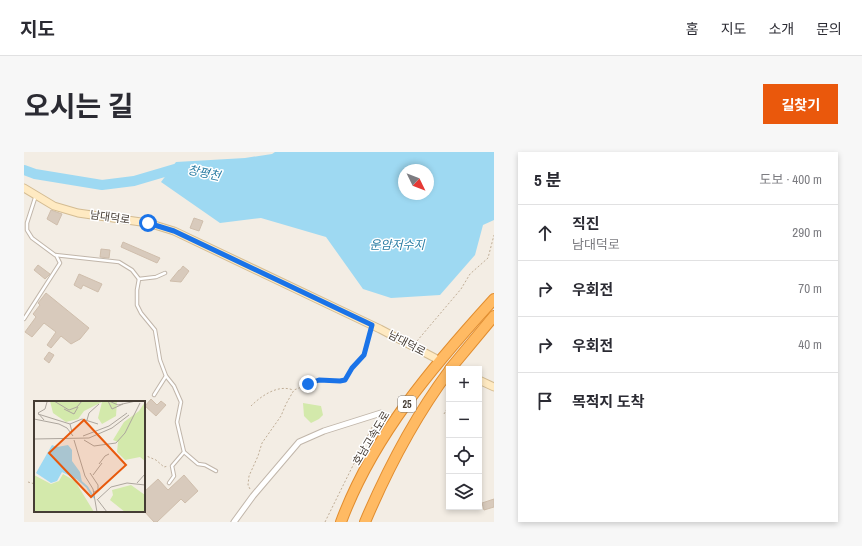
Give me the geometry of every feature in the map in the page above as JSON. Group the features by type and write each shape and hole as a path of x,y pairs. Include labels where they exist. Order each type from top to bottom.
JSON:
{"highway":[{"name":"호남고속도로","path":"341,522 372,456 391,424 419,387 494,299"},
{"name":"25","path":"453,366 494,316"},
{"name":"25","path":"365,522 409,430 422,408 446,375"}],"main road":[{"name":"남대덕로","path":"24,188 54,206 78,213 148,223 174,231 372,325 435,358"},
{"path":"482,381 494,387"}],"street":[{"path":"234,522 253,496 299,442 324,431 381,413"}],"lane":[{"path":"24,319 60,263 55,255 32,238 27,230 26,223 36,195"},
{"path":"55,255 119,262 132,270 140,279"},
{"path":"140,279 156,277 166,273"},
{"path":"140,279 137,290 137,304 141,313 155,330 160,360 166,376 174,386 181,402 177,422 184,452 198,464 205,465 216,471"},
{"path":"154,395 166,376"},
{"path":"169,483 174,476 172,466 184,452"}],"path":[{"path":"412,346 461,289 470,274 488,258 494,235"},
{"path":"253,496 248,485 249,476 262,444 281,416 294,390 319,380 345,380 352,368 364,355 372,325"},
{"path":"251,406 260,397 266,394 280,389 288,388 294,390"},
{"path":"444,414 446,410"},
{"path":"325,522 374,423 368,418"},
{"path":"145,455 156,460 164,467 172,466"},
{"path":"28,482 34,484"}],"green space":[{"path":"303,403 321,406 323,415 311,423 304,416"}],"water":[{"name":"운암저수지","path":"275,152 494,152 494,220 483,225 475,255 440,295 391,298 363,289 326,237 261,218 220,223 161,182 176,162 245,158 272,154"}],"building":[{"path":"51,210 62,214 57,225 47,219"},
{"path":"194,218 203,221 199,231 190,228"},
{"path":"123,242 160,258 157,263 121,247"},
{"path":"101,249 110,250 109,258 100,257"},
{"path":"38,265 50,274 45,279 34,270"},
{"path":"183,266 189,271 181,282 170,281 179,270"},
{"path":"79,274 102,284 98,292 83,285 81,289 74,285"},
{"path":"46,293 89,328 80,339 71,344 61,336 51,348 47,345 56,332 44,323 32,337 25,332 36,317 33,314 40,305 38,303"},
{"path":"49,352 54,355 49,363 44,359"},
{"path":"151,399 157,405 161,401 166,405 156,416 145,406"},
{"path":"184,475 198,491 185,503 181,499 157,522 154,522 145,512 145,491 158,479 168,490"},
{"path":"494,499 494,507 484,510 482,503"}],"waterway":[{"name":"창평천","path":"24,170 35,174 102,185 134,181 178,168 182,169"}],"route":[{"path":"148,223 174,231 372,325 368,335 364,355 352,368 345,380 319,380 308,384"}]}
